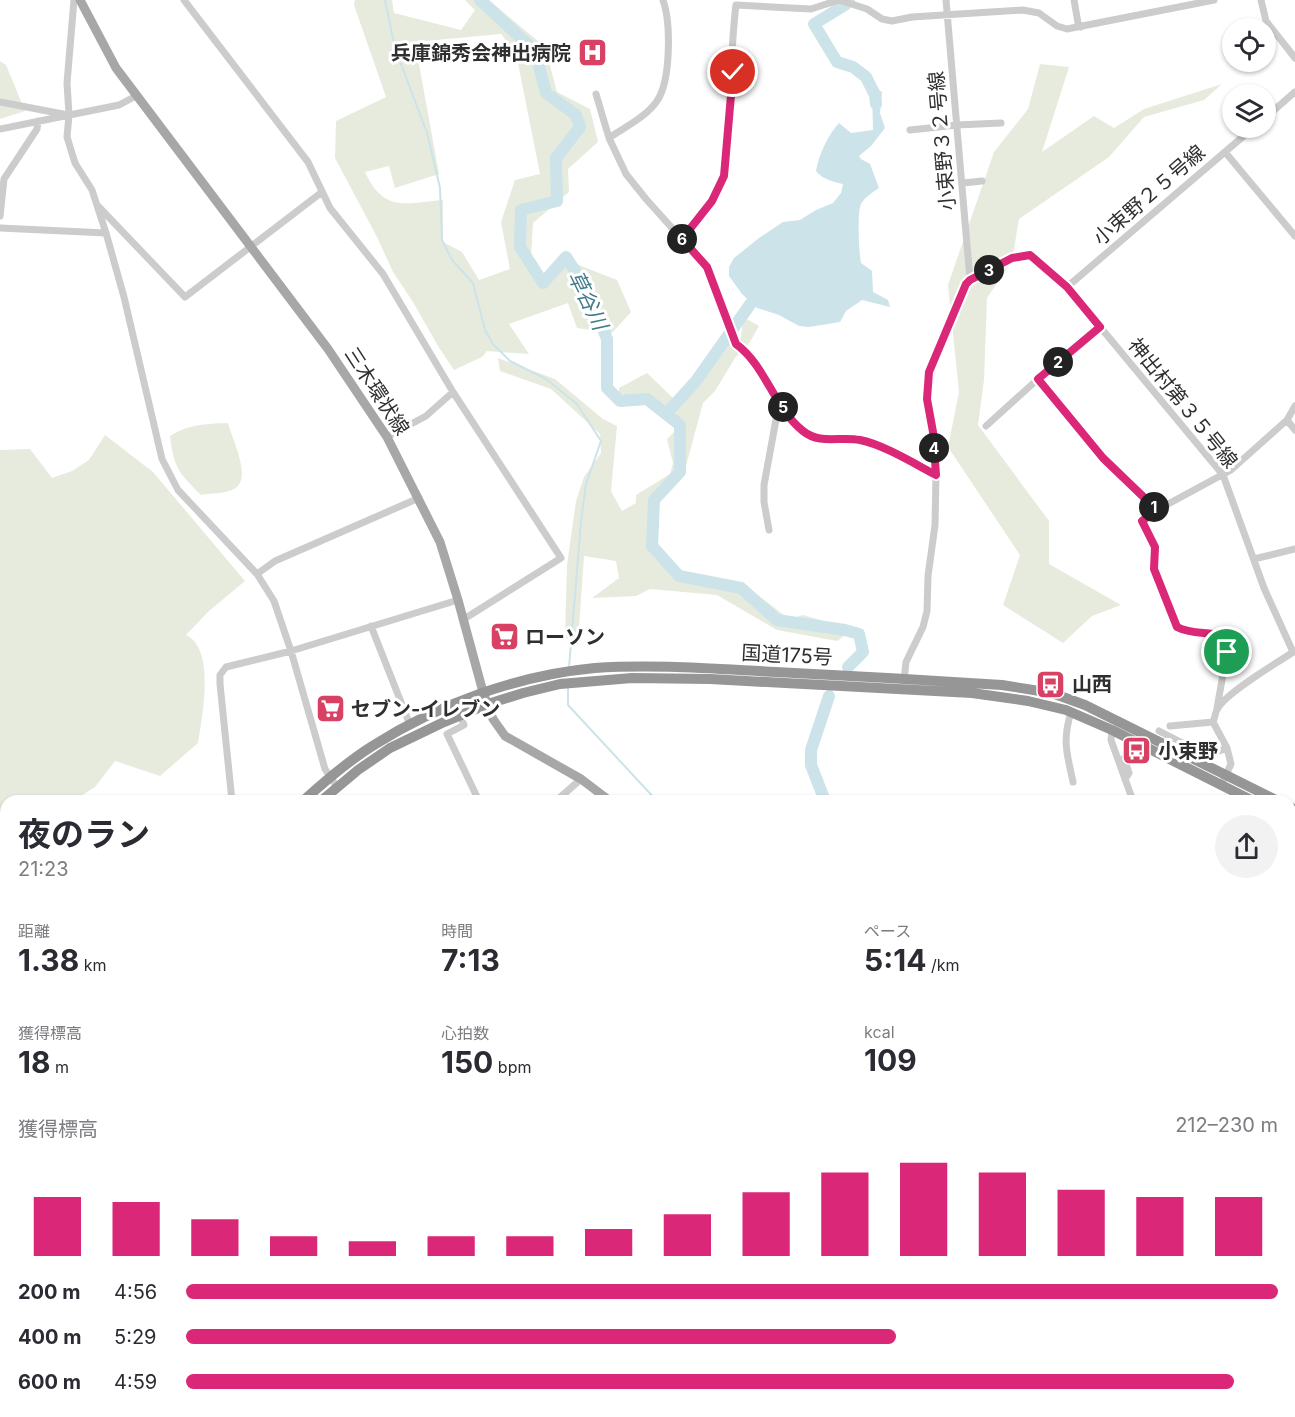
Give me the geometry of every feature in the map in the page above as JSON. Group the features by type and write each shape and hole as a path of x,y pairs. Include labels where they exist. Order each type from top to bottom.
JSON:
{"highway":[{"name":"国道175号","path":"310,795 374,745 410,725 483,692 557,674 595,669 683,668 904,684 1028,701 1071,712 1113,730 1241,795"},
{"name":"国道175号","path":"328,795 390,748 488,704 560,684 632,678 1002,685 1052,693 1071,699 1267,795"}],"main road":[{"name":"三木環状線","path":"80,0 112,60 136,96 328,349 387,437 440,542 464,619 483,692 493,719 505,736 581,779 602,795"}],"street":[{"path":"74,0 67,83 69,115 67,137 75,163 92,190 106,233 124,297 156,438 169,476 178,490 257,574 274,601 325,769 337,787"},
{"path":"184,0 308,162 330,208 383,274 453,392 561,558 464,619"},
{"path":"609,138 643,115 658,100 662,90 666,78 668,45 663,0"},
{"path":"682,239 712,201 724,176 731,110 733,72 731,47 736,5 811,9 839,0 867,9 882,19 892,21 912,17 1023,10 1040,13 1057,27 1067,29 1214,0"},
{"name":"小束野３２号線","path":"946,0 970,280"},
{"path":"1074,0 1081,27"},
{"path":"1261,0 1266,21 1295,58"},
{"path":"1276,108 1295,92"},
{"path":"596,94 609,138 626,174 707,267 736,344 746,351 802,430 816,439 861,440 876,445 936,475"},
{"path":"0,129 119,105 136,96"},
{"path":"0,102 69,115"},
{"path":"0,216 4,179 37,129 38,121"},
{"path":"910,130 1001,123"},
{"name":"小束野２５号線","path":"1067,287 1241,138"},
{"path":"1225,152 1295,236"},
{"path":"963,183 982,181"},
{"path":"98,206 185,297 322,192"},
{"path":"0,228 106,233"},
{"name":"神出村第３５号線","path":"970,280 1012,258 1030,255 1067,287 1223,475 1264,588 1294,652"},
{"path":"904,684 906,662 923,627 927,611 928,576 935,515 936,475 933,432 927,399 929,372 966,284 970,280"},
{"path":"986,426 1100,327"},
{"path":"1038,379 1103,458 1157,510"},
{"path":"387,437 426,416 453,392"},
{"path":"769,530 764,502 764,485 777,414 783,406"},
{"path":"1221,785 1231,764 1227,748 1213,722 1227,652 1225,643 1219,635 1203,631 1187,632 1177,627 1154,569 1155,547 1142,521 1157,510 1223,475 1287,420 1295,406"},
{"path":"1287,420 1295,430"},
{"path":"257,574 275,561 419,498"},
{"path":"1254,560 1295,549"},
{"path":"231,795 220,675 226,667 291,651 458,600"},
{"path":"371,626 410,725"},
{"path":"1217,708 1247,682 1294,652"},
{"path":"1071,712 1065,730 1065,742 1074,782"},
{"path":"460,715 464,725 447,734 476,795"},
{"path":"1170,726 1213,722"},
{"path":"1113,730 1112,740 1131,795"},
{"path":"1159,731 1204,754 1209,755 1227,748"},
{"path":"1125,779 1129,773 1124,758 1130,753 1144,759"},
{"path":"563,795 581,779"}],"shaded area":[{"path":"355,0 392,0 394,13 461,30 475,10 465,0 489,0 545,47 557,92 590,109 598,142 568,169 569,192 533,223 531,258 547,285 566,260 617,280 631,312 612,333 577,328 568,303 509,324 529,354 487,351 482,357 454,370 393,272 335,158 336,121 386,97 354,5","holes":["501,34 516,53 540,174 515,180 501,222 510,269 479,280 462,252 443,242 443,200 407,203 388,200 372,185 365,172 389,166 395,188 439,174 415,42"]},
{"path":"0,61 6,65 25,111 0,119"},
{"path":"1040,64 1069,67 1042,152 1094,116 1114,128 1144,109 1222,84 1204,100 1144,117 1109,157 1019,219 1012,261 987,298 984,380 978,425 1049,521 1049,564 1121,605 1092,616 1063,643 1003,605 1020,555 948,447 959,392 948,285 994,152 1028,109"},
{"path":"743,317 759,326 750,342 735,358 715,391 703,403 683,477 656,493 650,512 648,539 683,580 701,586 725,579 746,586 789,619 803,615 845,627 847,634 837,641 777,630 717,595 650,589 636,596 592,598 619,578 616,561 584,556 578,642 565,638 567,565 576,501 584,477 601,453 600,434 551,389 500,371 498,358 555,379 603,419 617,426 611,491 622,511 636,503 636,495 670,474 673,463 667,439 680,426 657,407 653,398 624,395 619,393 619,388 647,373 673,398 725,343 741,338"},
{"path":"228,423 240,458 242,477 234,489 201,495 178,469 170,436 191,427"},
{"path":"105,435 153,472 245,581 209,611 186,635 195,643 201,654 204,668 204,701 198,743 160,776 115,761 95,787 82,795 0,795 0,450 30,449 52,478 72,471 89,460"}],"water":[{"path":"874,87 882,92 880,113 885,128 871,146 859,156 870,164 879,188 861,204 860,251 861,263 872,271 873,292 888,300 890,307 862,300 846,311 840,322 809,327 799,326 779,315 757,308 742,294 729,276 729,267 734,258 783,222 800,220 833,203 841,193 843,184 828,180 818,174 816,171 819,158 839,123 851,133 873,130 872,91"}],"waterway":[{"path":"385,0 395,48 427,133 440,188 442,240 452,260 473,283 485,330 493,344 510,361 546,379 577,404 601,441 586,484 569,667"},
{"name":"草谷川","path":"480,0 535,51 546,93 576,115 580,127 556,158 557,201 521,210 520,247 543,283 566,257 587,289 607,339 607,388 620,401 647,399 680,425 680,472 654,500 652,546 679,576 741,588 777,620 859,634 863,652 848,667"},
{"name":"草谷川","path":"849,0 845,5 814,24 837,62 853,67 866,77 875,95 876,104"},
{"name":"草谷川","path":"666,414 696,381 756,296 761,294"},
{"path":"568,688 568,705 651,795"},
{"name":"草谷川","path":"823,795 811,765 811,750 829,696"}],"place":[{"name":"兵庫錦秀会神出病院","path":"592,53"},
{"name":"ローソン","path":"504,637"},
{"name":"山西","path":"1051,684"},
{"name":"セブン-イレブン","path":"330,709"},
{"name":"小束野","path":"1137,751"}],"route":[{"path":"733,72 724,176 712,201 682,239 707,267 731,336 736,344 746,351 802,430 816,439 861,440 876,445 936,475 933,432 927,399 929,372 940,344 966,284 970,280 1012,258 1030,255 1067,287 1100,327 1038,379 1103,458 1157,510 1142,521 1155,547 1154,569 1177,627 1187,632 1203,631 1219,635 1225,643 1227,652"}]}
